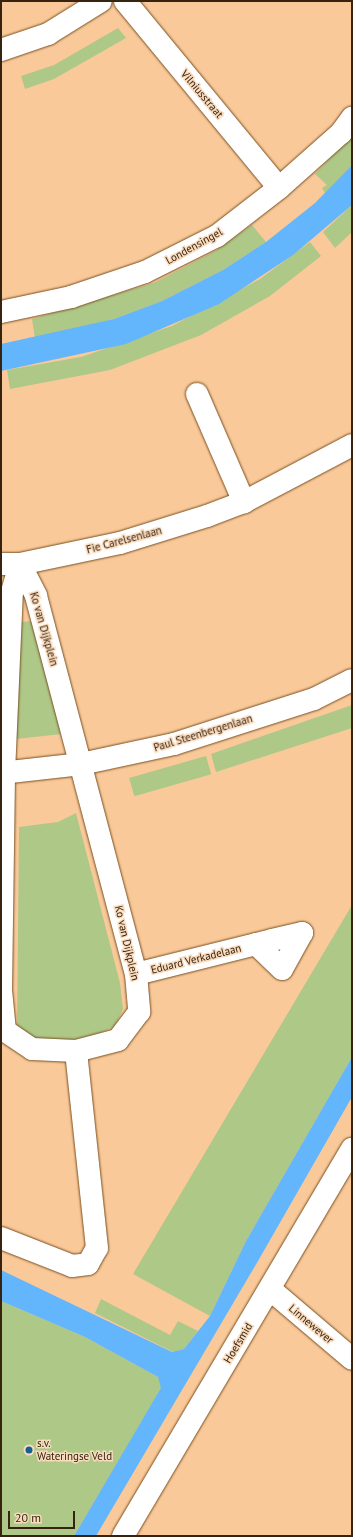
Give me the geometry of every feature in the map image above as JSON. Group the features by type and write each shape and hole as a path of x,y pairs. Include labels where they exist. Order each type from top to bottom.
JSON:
{"street":[{"path":"1,50 48,34 101,1"},
{"name":"Vilniusstraat","path":"125,1 279,188"},
{"name":"Londensingel","path":"1,312 71,297 145,272 217,236 279,188 341,132 352,118"},
{"path":"197,394 244,502"},
{"name":"Fie Carelsenlaan","path":"10,564 132,540 244,502 352,445"},
{"name":"Ko van Dijkplein","path":"10,564 36,596 136,974 139,1012 118,1040 76,1051 32,1049 5,1031 1,990 3,773 12,592 10,564"},
{"name":"Paul Steenbergenlaan","path":"3,773 81,764 174,744 314,699 352,680"},
{"name":"Eduard Verkadelaan","path":"136,974 256,944"},
{"path":"1,1238 72,1266 88,1264 97,1248 76,1051"},
{"name":"Hoefsmid","path":"123,1536 270,1290 352,1149"},
{"name":"Linnewever","path":"270,1290 352,1359"}],"green space":[{"path":"118,28 126,38 54,79 25,89 21,76 54,65"},
{"path":"352,136 352,165 325,193 322,188 327,185 315,174"},
{"path":"352,205 352,232 335,248 323,232"},
{"path":"252,225 266,242 223,270 162,301 114,319 35,339 32,319 154,283 217,250"},
{"path":"310,242 321,256 270,296 201,335 110,370 10,389 7,370 81,357 172,326 260,279"},
{"path":"34,621 62,734 16,739 19,622"},
{"path":"352,705 352,728 216,772 211,754"},
{"path":"206,756 211,774 134,796 129,778"},
{"path":"76,813 120,983 123,1009 115,1026 92,1037 52,1042 36,1040 17,1032 19,827 58,822"},
{"path":"352,905 352,1057 246,1241 210,1316 133,1274"},
{"path":"101,1299 170,1335 178,1321 198,1331 184,1349 173,1352 95,1313"},
{"path":"1,1301 85,1337 158,1377 162,1388 74,1536 1,1536"}],"water":[{"path":"352,165 352,205 293,255 219,304 126,344 1,371 1,344 114,319 162,301 223,270 266,242 315,203"},
{"path":"352,1057 352,1097 258,1261 96,1536 74,1536 161,1388 158,1377 85,1337 1,1301 1,1270 172,1352 184,1349 210,1316 246,1241"}],"place":[{"name":"s.v. Wateringse Veld","path":"29,1450"}]}
